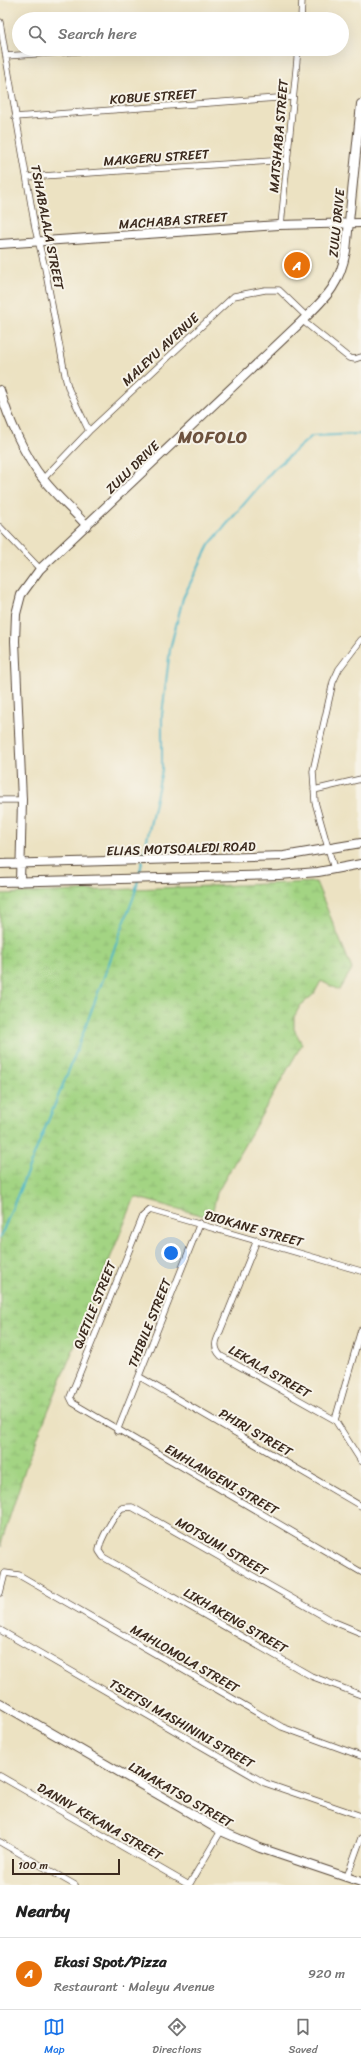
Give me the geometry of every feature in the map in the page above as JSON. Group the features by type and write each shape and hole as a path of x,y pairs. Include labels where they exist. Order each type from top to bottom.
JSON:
{"main road":[{"name":"ZULU DRIVE","path":"20,882 22,800 15,641 16,614 21,595 40,569 87,526 332,290 341,274 346,251 361,104"},
{"name":"MACHABA STREET","path":"0,244 281,225 348,222 361,223"},
{"path":"0,390 14,427 43,479 87,526"},
{"name":"ELIAS MOTSOALEDI ROAD","path":"0,864 129,862 284,856 328,850 361,843"},
{"path":"0,882 279,875 334,869 361,864"},
{"name":"LIMAKATSO STREET","path":"0,1703 221,1831 260,1848 361,1882"}],"street":[{"path":"301,12 302,0"},
{"name":"TSHABALALA STREET","path":"0,22 15,117 66,380 69,390 89,431"},
{"path":"6,56 12,56"},
{"name":"MATSHABA STREET","path":"281,225 292,97 297,56"},
{"name":"KOBUE STREET","path":"15,117 292,97"},
{"name":"MAKGERU STREET","path":"27,177 286,160"},
{"name":"MALEYU AVENUE","path":"43,479 89,431 234,296 265,290 279,290 304,318"},
{"path":"304,318 349,358 356,359 361,357"},
{"path":"0,527 40,569"},
{"path":"334,869 315,802 313,771 332,682 339,669 361,640"},
{"path":"314,790 361,779"},
{"path":"0,800 22,800"},
{"name":"DIOKANE STREET","path":"143,1216 148,1211 153,1210 361,1271"},
{"name":"QJETILE STREET","path":"73,1403 70,1394 143,1216"},
{"name":"THIBILE STREET","path":"117,1431 140,1377 200,1223"},
{"name":"LEKALA STREET","path":"257,1240 217,1339 215,1347 217,1352 221,1356 335,1420"},
{"path":"361,1330 335,1420 361,1461"},
{"name":"PHIRI STREET","path":"140,1377 361,1506"},
{"name":"EMHLANGENI STREET","path":"73,1403 117,1431 361,1572"},
{"name":"MOTSUMI STREET","path":"103,1557 98,1548 101,1540 120,1511 126,1507 132,1507 332,1622 361,1632"},
{"name":"LIKHAKENG STREET","path":"103,1557 311,1676 361,1695"},
{"name":"MAHLOMOLA STREET","path":"0,1593 4,1576 8,1573 19,1575 282,1727 361,1756"},
{"name":"TSIETSI MASHININI STREET","path":"0,1630 260,1780 284,1791 361,1816"},
{"name":"DANNY KEKANA STREET","path":"0,1776 189,1885"},
{"path":"189,1885 221,1831"},
{"path":"347,1877 361,1838"},
{"path":"0,1842 75,1885"}],"green space":[{"path":"316,882 352,969 339,990 321,981 314,994 300,1006 294,1017 294,1029 302,1044 217,1193 211,1218 135,1197 27,1463 0,1547 0,894"}],"waterway":[{"path":"143,858 162,770 162,715 170,649 183,598 209,545 273,470 312,436 361,434"},
{"path":"139,876 142,862"},
{"path":"0,1238 73,1060 134,896 138,880"}],"place":[{"name":"Ekasi Spot/Pizza","path":"297,265"}],"district":[{"name":"MOFOLO","path":"213,437"}]}
